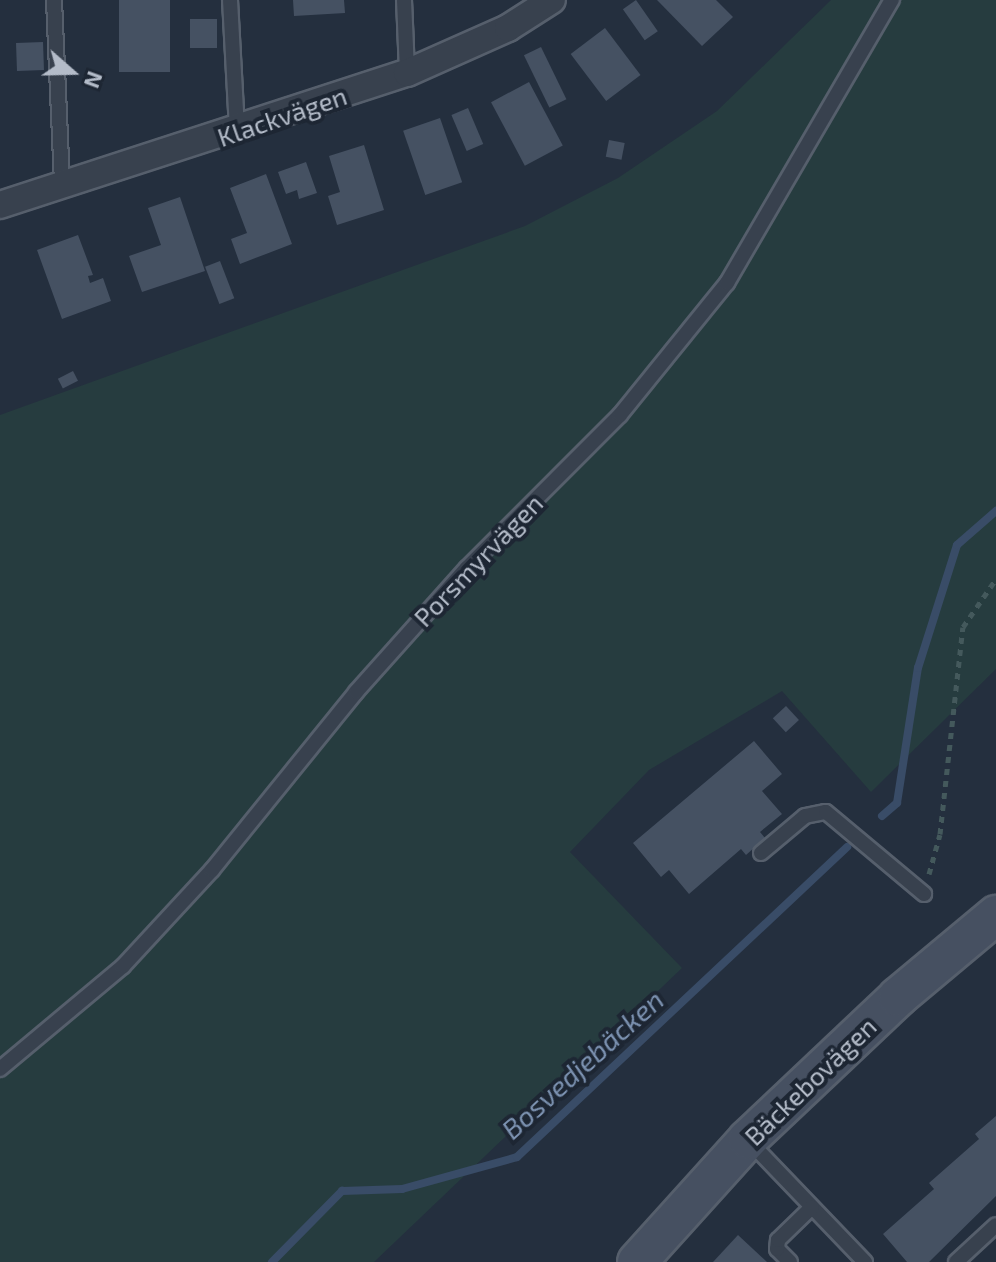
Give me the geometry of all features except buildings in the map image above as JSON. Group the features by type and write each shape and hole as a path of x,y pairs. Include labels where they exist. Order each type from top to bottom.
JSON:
{"street":[{"name":"Klackvägen","path":"0,205 237,132 407,73 508,28 552,0"},
{"name":"Bäckebovägen","path":"637,1262 748,1139 898,997 996,915"}],"lane":[{"path":"54,0 62,186"},
{"path":"230,0 237,132"},
{"path":"404,0 407,73"},
{"name":"Porsmyrvägen","path":"0,1069 123,966 212,870 356,692 467,568 620,415 727,283 892,0"},
{"path":"761,853 805,816 826,812 924,894"},
{"path":"748,1139 865,1262"},
{"path":"790,1262 777,1249 778,1240 812,1207"},
{"path":"956,1262 996,1225"}],"path":[{"path":"924,894 940,834 963,627 996,579"}],"green space":[{"path":"831,0 996,0 996,669 871,792 782,691 649,770 570,852 682,968 374,1262 0,1262 0,415 525,226 618,178 717,111"}],"waterway":[{"name":"Bosvedjebäcken","path":"882,816 897,803 918,668 957,545 996,511"},
{"name":"Bosvedjebäcken","path":"272,1262 342,1191 402,1189 517,1157 847,847"}]}
